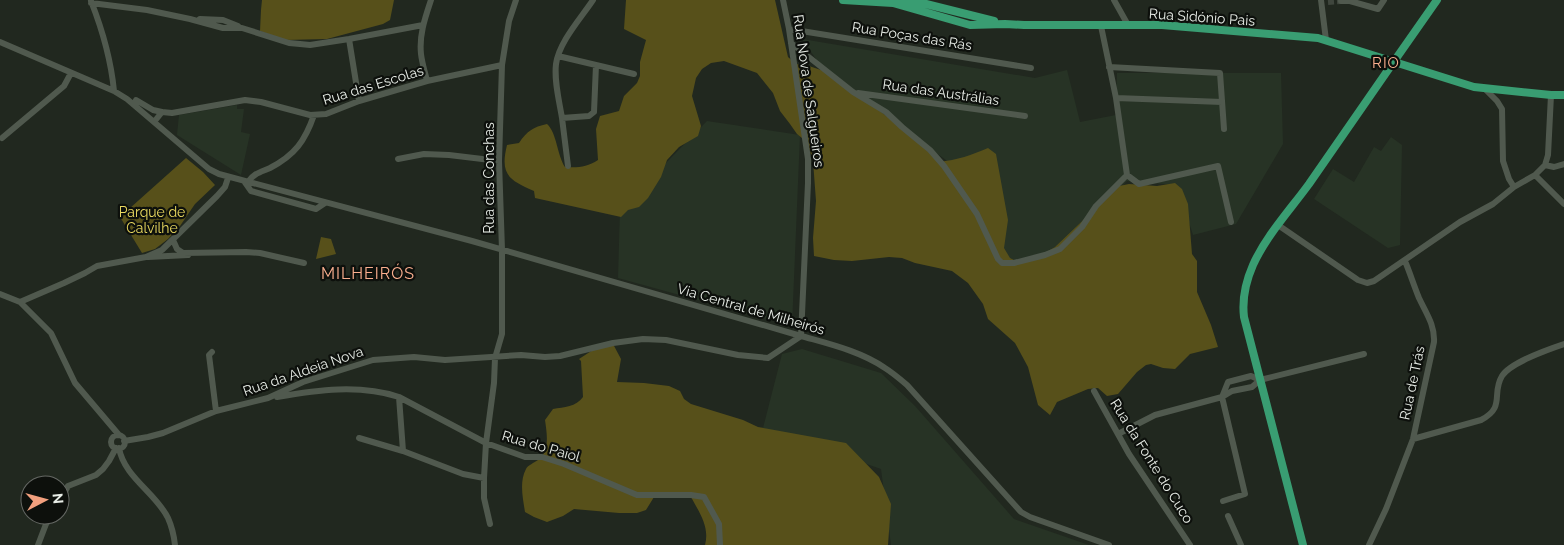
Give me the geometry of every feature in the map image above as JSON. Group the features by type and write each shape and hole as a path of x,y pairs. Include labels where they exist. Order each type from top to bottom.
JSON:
{"main road":[{"name":"Rua Sidónio Pais","path":"844,0 906,0 1006,24 1162,25 1326,40 1464,84 1484,88 1564,95"},
{"path":"1303,545 1244,317 1248,276 1252,266 1278,225 1437,0"}],"street":[{"path":"427,81 421,53 423,25 430,0"},
{"name":"Rua das Conchas","path":"490,524 484,498 484,478 496,358 502,334 499,161 502,65 509,21 516,0"},
{"path":"568,166 556,62 561,46 593,0"},
{"name":"Rua Nova de Salgueiros","path":"783,0 808,159 801,336"},
{"path":"1114,0 1128,25"},
{"path":"1341,1 1367,3 1378,9 1384,0"},
{"path":"114,91 100,24 91,1 123,3 190,18 223,28 242,28 289,43 310,45 349,40 423,25"},
{"path":"1323,1 1326,40"},
{"path":"1102,26 1116,98 1127,175 1139,184 1218,166 1231,222"},
{"name":"Rua Poças das Rás","path":"789,29 1032,68"},
{"path":"349,40 359,101"},
{"name":"Rua das Escolas","path":"0,42 114,91 154,122"},
{"path":"791,43 853,92 886,112 930,150 944,166 977,214 998,260 1002,263 1014,263 1060,249 1082,227 1096,206 1127,175"},
{"path":"558,56 634,74"},
{"name":"Rua das Escolas","path":"134,105 136,100 153,110 172,113 245,100 314,115 326,114 359,101 427,81 502,65"},
{"path":"562,118 589,116 594,112 596,65"},
{"path":"1110,67 1220,73 1224,129"},
{"path":"2,138 64,86 71,73"},
{"path":"1484,88 1497,101 1502,110 1503,162 1514,187"},
{"name":"Rua das Austrálias","path":"853,92 1025,116"},
{"path":"1278,225 1358,280 1367,283 1374,281 1460,222 1493,204 1514,187 1535,175 1545,165 1548,155 1551,95"},
{"path":"1116,98 1222,102"},
{"path":"154,122 162,112"},
{"path":"246,182 252,176 282,161 294,152 308,133 314,115"},
{"name":"Via Central de Milheirós","path":"154,122 209,169 228,178 246,182 250,191 316,209 325,203 502,250 850,350 885,367 907,385 1021,512 1108,545"},
{"path":"398,159 424,154 499,161"},
{"path":"1545,165 1554,167 1564,164"},
{"path":"1535,175 1564,204"},
{"path":"146,257 166,247 174,240 217,196 225,186 228,178"},
{"path":"174,240 177,248 183,253 191,254"},
{"path":"166,247 172,257"},
{"path":"20,302 97,266 146,257 172,257 235,251 260,253 304,264"},
{"name":"Rua de Trás","path":"1369,545 1386,509 1414,439 1434,342 1435,332 1430,318 1405,261"},
{"path":"0,294 20,302 52,332 75,382 108,423 112,444 118,448 122,461 168,518 174,535 175,545"},
{"name":"Rua da Aldeia Nova","path":"124,441 163,433 216,411 268,398 303,382 373,360 414,357 445,360 521,355 560,356 614,343 643,339 666,340 738,356 768,358 801,336"},
{"path":"1414,439 1481,420 1490,415 1494,410 1499,383 1508,370 1542,352 1564,344"},
{"path":"212,352 209,355 216,411"},
{"path":"1118,434 1155,414 1222,397 1232,391 1252,387 1260,380 1364,354"},
{"path":"1223,501 1245,494 1222,397 1228,382 1251,376 1260,380"},
{"name":"Rua do Paiol","path":"268,398 315,390 354,389 387,393 399,397 486,443 525,457 542,457 564,464 636,494 690,495 704,498 719,524 720,545"},
{"name":"Rua da Fonte do Cuco","path":"1094,390 1129,454 1190,545"},
{"path":"399,397 403,452"},
{"path":"70,485 96,475 103,469 118,448 123,446 123,437 108,423"},
{"path":"112,440 119,435"},
{"path":"359,438 464,474 484,478"},
{"path":"1228,516 1241,545"},
{"path":"38,545 46,525"}],"shaded area":[{"path":"802,39 1035,78 1067,70 1080,122 1116,115 1117,73 1281,73 1283,144 1236,224 1193,235 1177,185 1127,181 1056,254 1006,267 946,160 828,76"},
{"path":"237,105 237,109 244,109 241,132 250,134 241,175 177,135 179,115"},
{"path":"707,121 800,135 792,326 618,278 620,210"},
{"path":"1391,137 1402,145 1400,245 1388,248 1314,199 1333,169 1354,182 1374,147 1381,151"},
{"path":"802,349 881,373 915,406 1014,519 1089,545 891,545 881,469 763,428 782,354"}],"green space":[{"path":"262,0 394,0 390,20 383,24 327,39 285,40 260,31"},
{"path":"626,0 775,0 788,57 796,64 824,71 906,130 939,162 964,157 988,148 996,154 1008,220 1004,248 1010,258 1016,261 1043,254 1055,247 1119,186 1129,184 1157,186 1175,183 1182,189 1188,204 1192,254 1197,261 1197,292 1218,347 1190,354 1175,369 1151,364 1146,365 1137,372 1118,394 1107,396 1098,388 1088,389 1057,402 1050,415 1038,405 1028,367 1015,343 988,319 983,304 968,283 952,271 915,263 902,258 889,257 852,261 814,256 813,238 816,201 813,161 807,142 797,134 780,111 773,93 757,73 724,61 711,63 702,69 696,78 692,96 701,126 698,136 679,147 667,160 661,177 648,198 639,207 628,210 621,217 535,198 534,191 518,183 508,175 505,163 507,145 519,143 531,130 547,124 553,133 565,167 582,166 598,160 596,129 600,116 619,111 624,96 637,83 640,76 640,62 646,40 624,29"},
{"name":"Parque de Calvilhe","path":"186,158 215,185 195,204 180,226 168,239 155,249 142,253 120,217"},
{"path":"321,237 331,239 336,254 316,259"},
{"path":"605,342 613,344 621,359 617,382 669,386 680,391 684,399 691,404 743,420 758,427 846,443 879,477 891,504 888,545 705,545 705,526 691,497 654,497 646,510 637,513 574,509 563,516 547,522 525,512 522,490 524,474 530,465 542,456 546,447 545,420 553,409 573,405 583,397 581,361 579,359"}],"tunnel":[{"path":"1328,2 1341,1"}],"district":[{"name":"RIO","path":"1386,63"},
{"name":"MILHEIRÓS","path":"368,273"}]}
